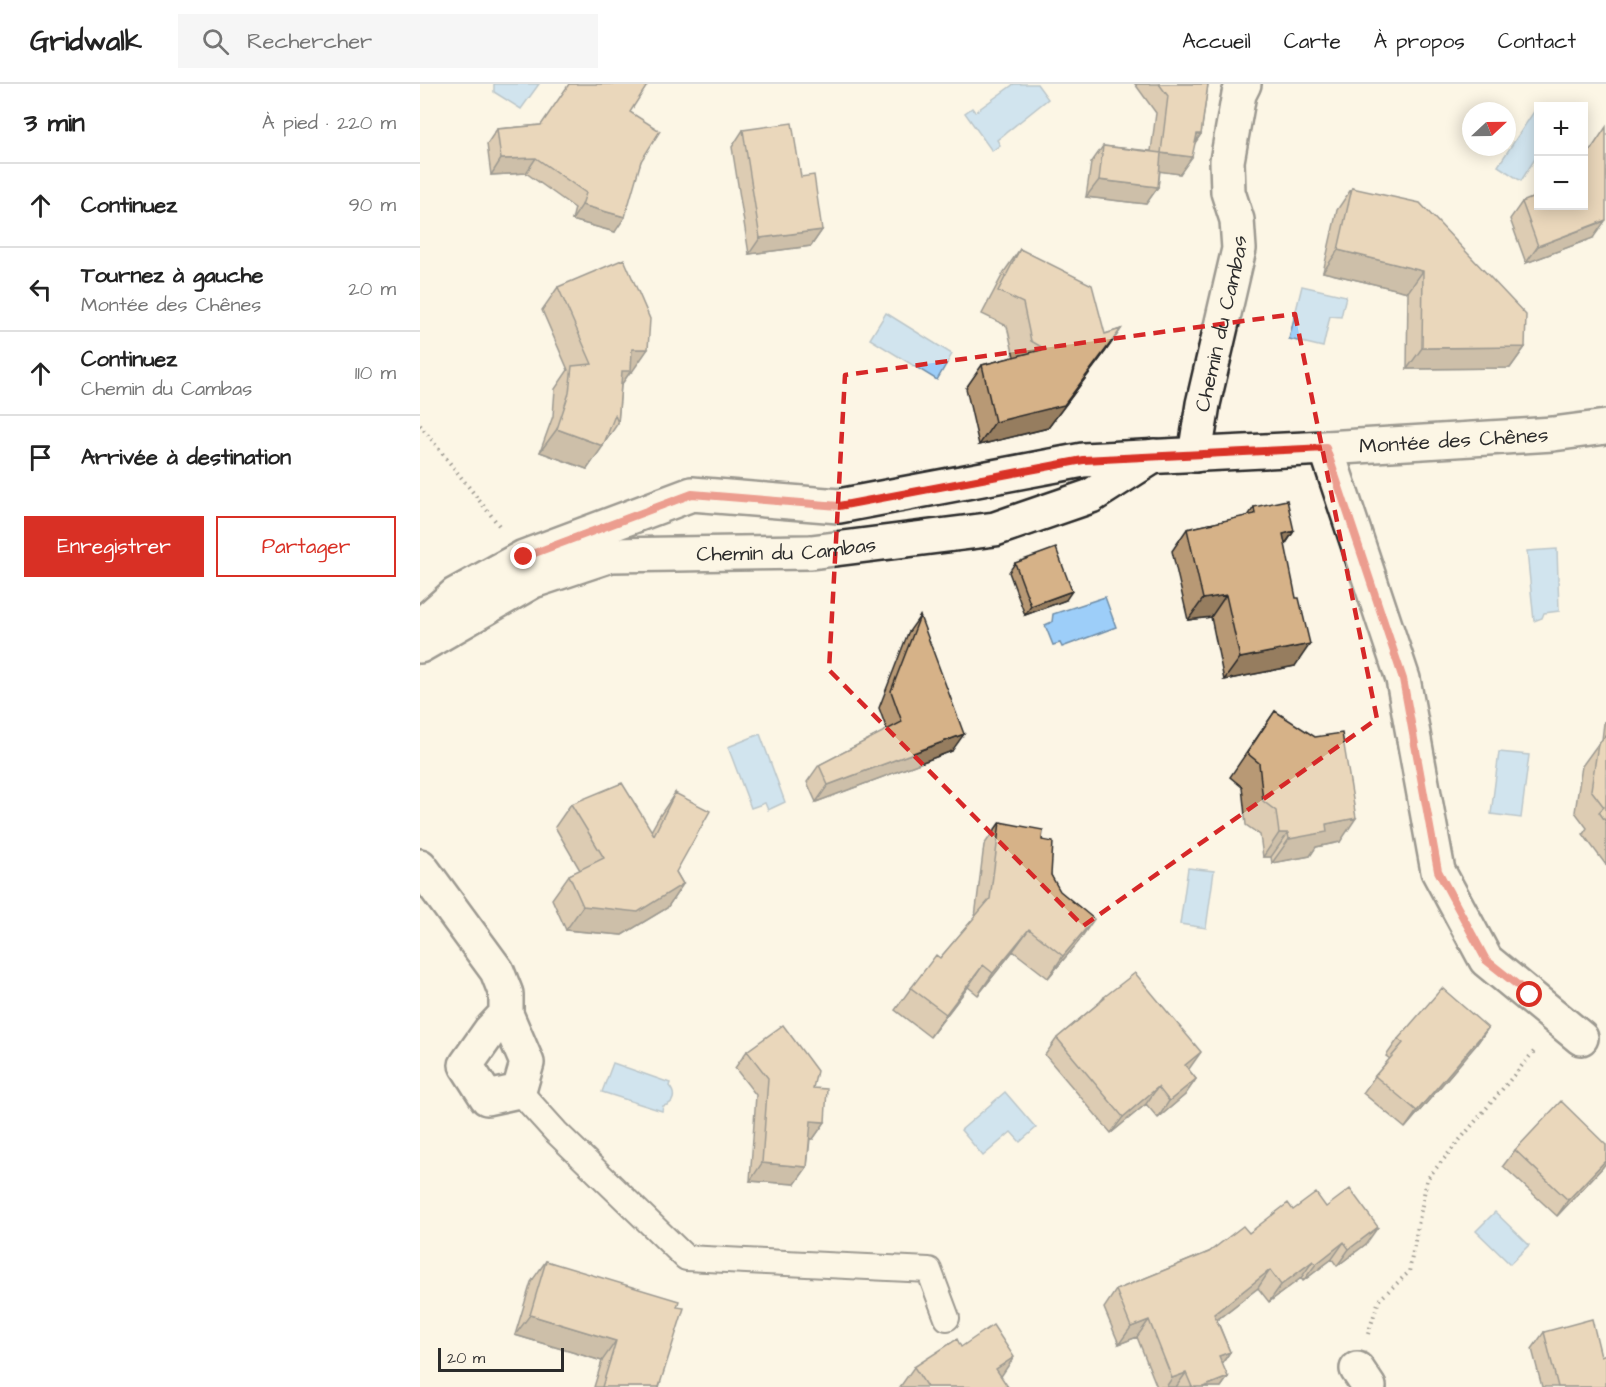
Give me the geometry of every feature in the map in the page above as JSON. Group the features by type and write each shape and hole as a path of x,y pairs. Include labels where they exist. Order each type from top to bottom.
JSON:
{"street":[{"name":"Chemin du Cambas","path":"420,626 455,595 524,557 692,494 839,506 1083,460 1195,455 1203,404 1239,249 1237,220 1228,192 1227,161 1239,94 1244,84"},
{"name":"Montée des Chênes","path":"1195,455 1553,434 1606,427"},
{"path":"1326,448 1403,679 1438,871 1486,960 1581,1038"},
{"name":"Chemin du Cambas","path":"420,646 533,581 611,555 811,552 995,529 1091,496 1155,455"},
{"path":"420,866 497,971 506,994 506,1014 527,1063 519,1091 487,1098 466,1065 490,1031 506,1014"}],"lane":[{"path":"519,1091 556,1132 686,1258 929,1270 947,1318"}],"path":[{"path":"420,424 524,557"},
{"path":"1363,1378 1379,1300 1409,1272 1427,1179 1539,1046 1544,1042 1581,1038"}],"highlighted area":[{"path":"1295,314 1377,719 1083,926 829,670 845,375"}],"water":[{"path":"494,84 539,84 521,109 494,92"},
{"path":"1014,84 1037,84 1048,99 997,140 1000,145 992,151 965,113 972,108 975,112"},
{"path":"1534,112 1534,160 1521,181 1498,166 1505,156 1516,156 1516,139"},
{"path":"1302,286 1346,296 1341,317 1330,316 1323,347 1289,339"},
{"path":"886,313 952,354 937,380 870,339"},
{"path":"1557,549 1559,611 1544,613 1542,618 1534,621 1527,551"},
{"path":"1105,597 1116,627 1062,647 1060,643 1053,645 1045,625 1052,622 1053,614"},
{"path":"760,734 785,802 768,810 765,803 751,808 728,747"},
{"path":"1499,752 1529,755 1521,818 1491,814"},
{"path":"1188,868 1214,871 1206,928 1180,924"},
{"path":"613,1063 670,1083 672,1101 663,1106 662,1111 602,1092"},
{"path":"1005,1092 1036,1128 1020,1142 1011,1132 983,1156 961,1130"},
{"path":"1495,1212 1529,1245 1510,1264 1476,1231"}],"building":[{"path":"569,84 648,84 630,112 660,131 641,161 625,217 582,205 586,193 536,158 501,159 497,129 541,125"},
{"path":"1159,84 1208,84 1201,134 1197,134 1192,157 1161,153 1168,96"},
{"path":"792,123 801,177 814,175 822,230 760,238 743,130"},
{"path":"1606,127 1606,220 1538,246 1522,202 1534,197 1534,210 1588,210 1588,154"},
{"path":"1103,146 1161,153 1158,187 1099,180"},
{"path":"1352,188 1420,203 1526,315 1525,347 1422,348 1423,271 1338,250"},
{"path":"1020,249 1092,285 1105,334 1121,329 1064,405 995,422 982,365 1045,349 1031,341 1023,303 998,291"},
{"path":"624,259 650,319 648,349 632,349 631,371 622,371 618,423 615,415 603,446 557,429 569,393 572,366 592,364 558,287"},
{"path":"1287,500 1294,531 1283,534 1296,598 1299,598 1310,644 1240,658 1226,595 1203,599 1187,529 1255,514 1254,507"},
{"path":"1056,548 1072,591 1031,606 1015,563"},
{"path":"920,616 964,734 828,785 819,765 902,722 891,691"},
{"path":"1275,711 1315,737 1342,733 1356,818 1326,824 1327,832 1289,839 1288,833 1279,833 1276,811 1263,801 1259,763 1247,753"},
{"path":"1606,735 1606,822 1599,812 1604,807 1591,790 1598,744"},
{"path":"622,783 654,835 675,793 710,811 676,872 683,884 638,912 583,906 569,875 604,858 571,804"},
{"path":"1000,822 1043,830 1042,840 1053,842 1051,875 1060,891 1094,919 1063,956 1029,929 993,973 983,965 946,1014 911,988 936,955 940,958 990,899"},
{"path":"1135,973 1201,1052 1185,1065 1196,1079 1169,1101 1158,1087 1123,1117 1057,1038"},
{"path":"1442,988 1488,1028 1417,1111 1375,1076 1403,1043 1398,1039"},
{"path":"783,1025 817,1071 813,1088 827,1089 825,1122 811,1121 807,1167 762,1163 768,1078 747,1051"},
{"path":"1561,1101 1606,1145 1606,1160 1568,1200 1515,1150"},
{"path":"1350,1189 1378,1227 1349,1249 1344,1242 1316,1264 1313,1261 1281,1285 1270,1270 1214,1314 1230,1352 1219,1356 1228,1377 1203,1387 1192,1387 1186,1373 1172,1378 1149,1320 1131,1327 1116,1290 1209,1252 1243,1226 1249,1233 1288,1203 1293,1210 1316,1193 1326,1207"},
{"path":"546,1261 679,1301 677,1307 684,1308 659,1387 602,1387 616,1341 530,1315"},
{"path":"1592,1319 1601,1356 1606,1354 1606,1387 1558,1387 1544,1332"},
{"path":"993,1325 1014,1357 996,1369 1008,1387 927,1387 914,1367 957,1339 961,1347"}],"route":[{"path":"524,557 692,494 839,506 1083,460 1326,448 1403,679 1438,871 1486,960 1530,995"}]}
